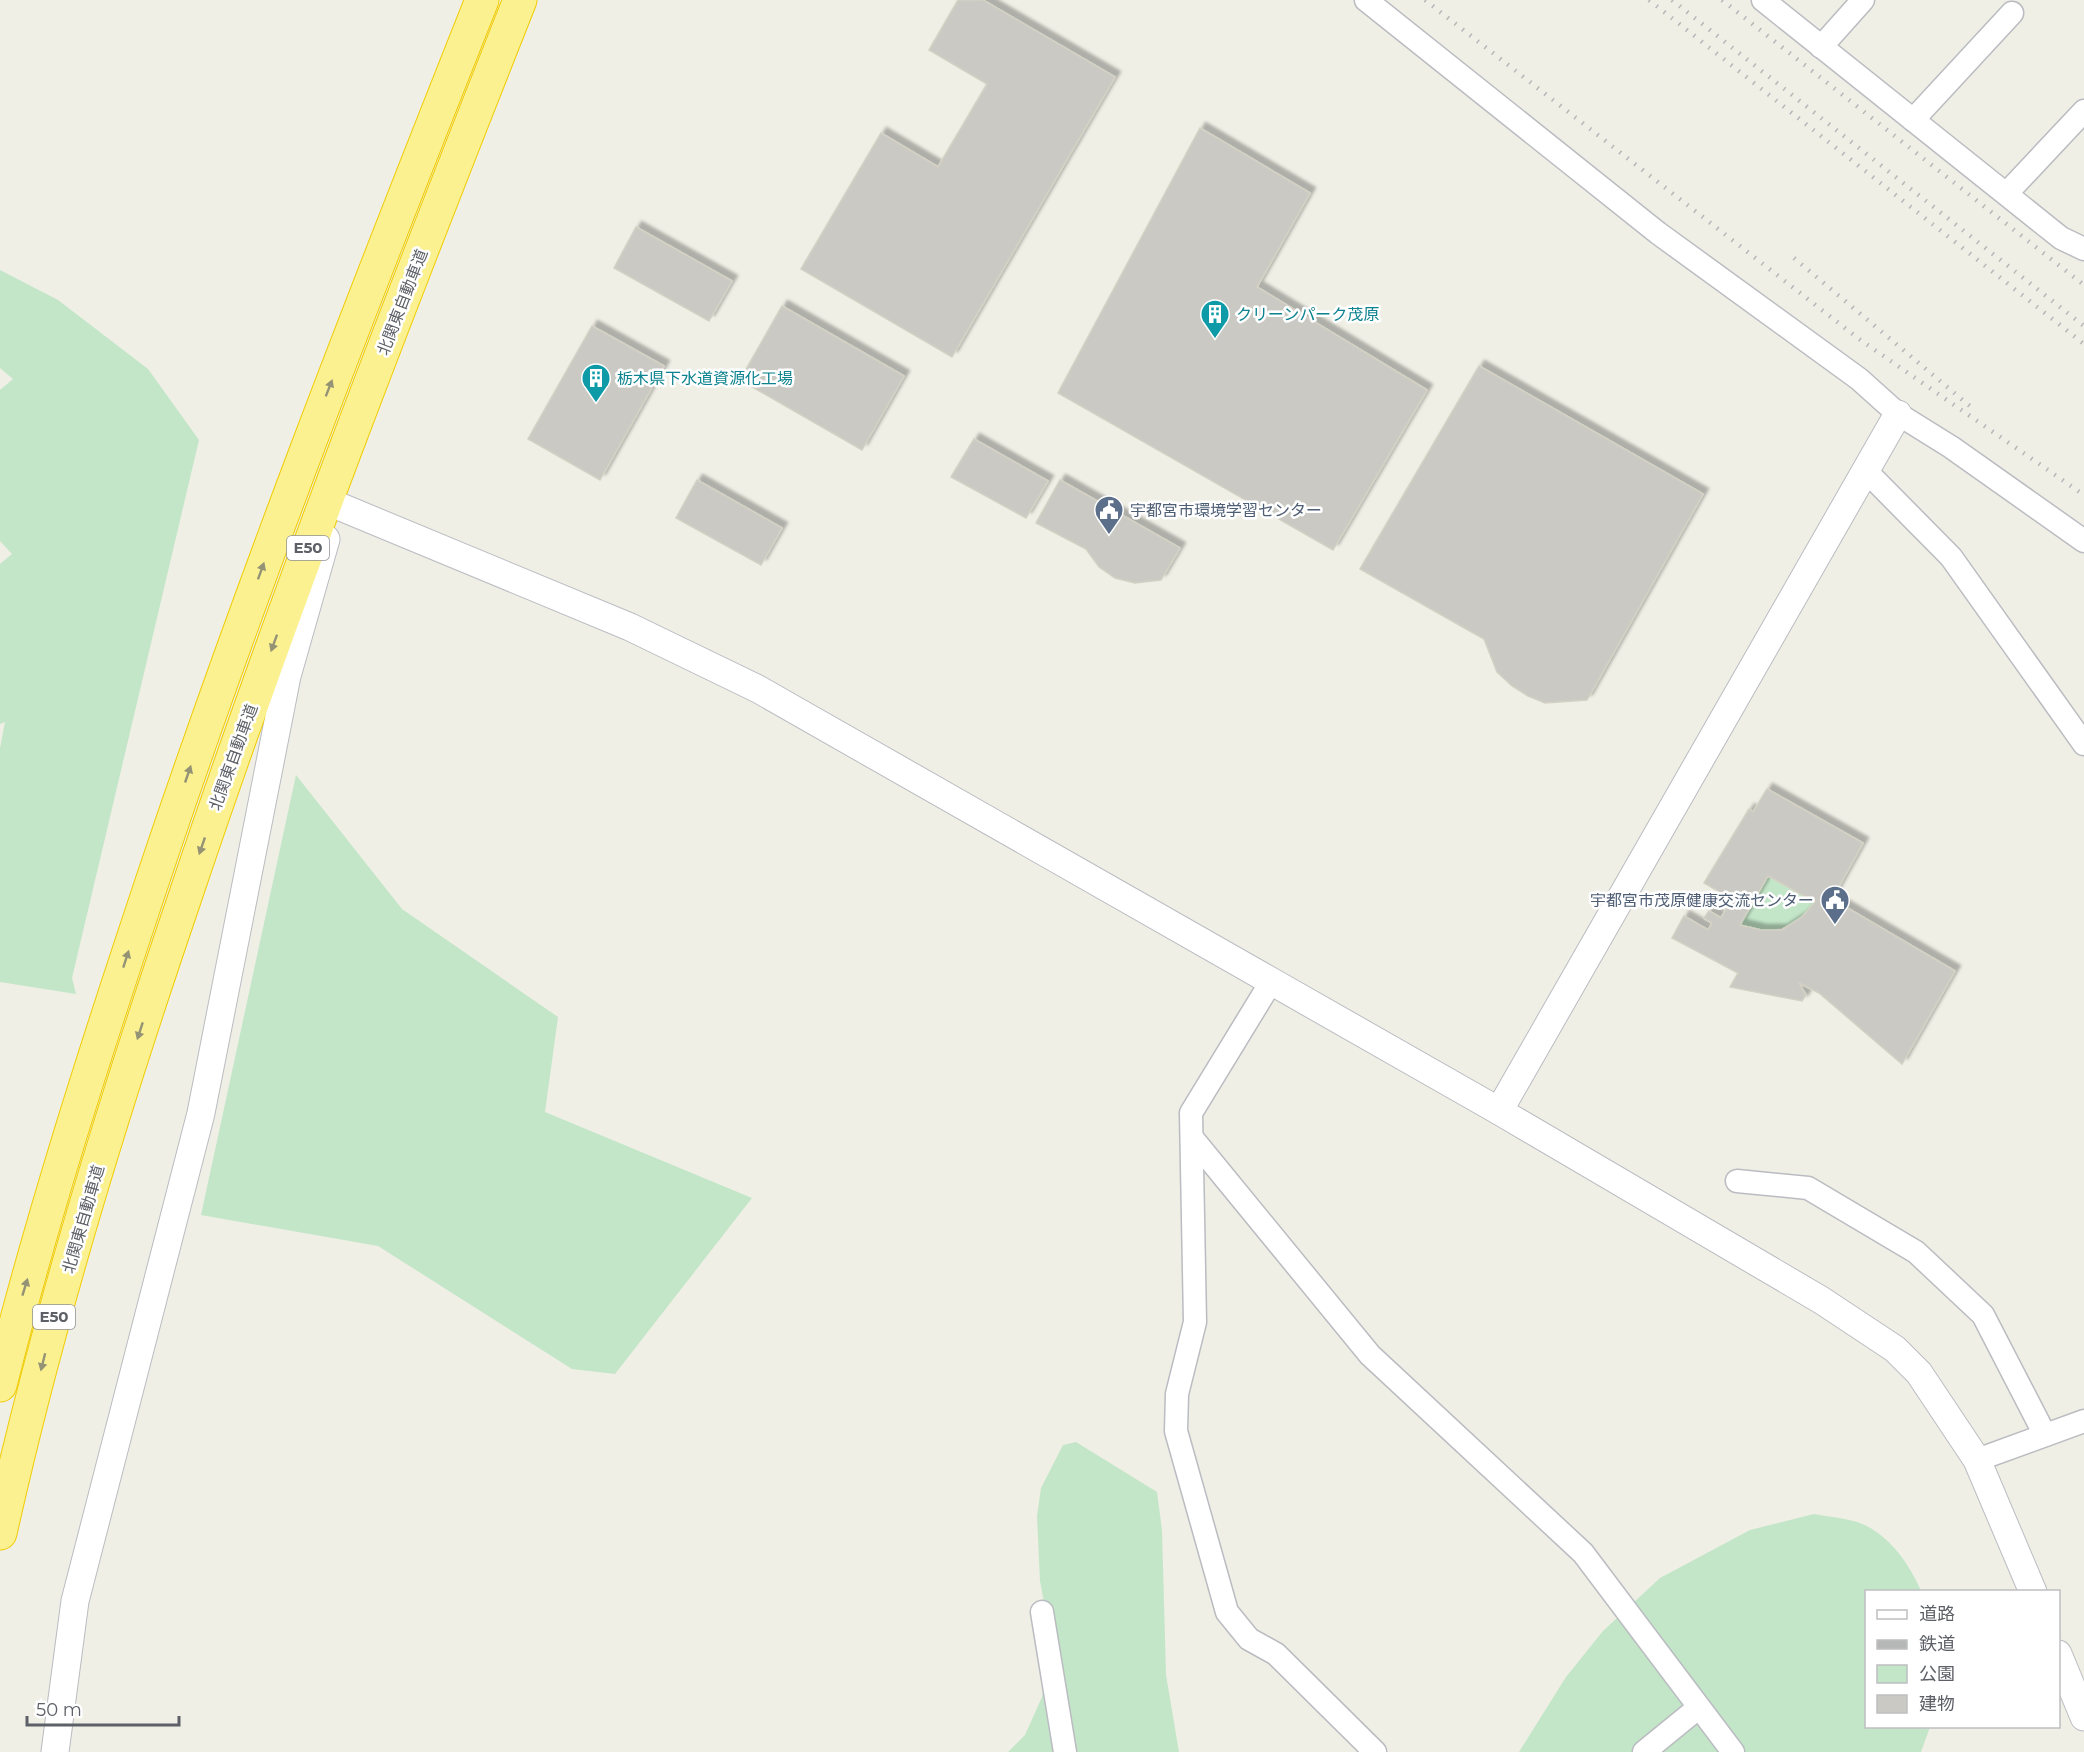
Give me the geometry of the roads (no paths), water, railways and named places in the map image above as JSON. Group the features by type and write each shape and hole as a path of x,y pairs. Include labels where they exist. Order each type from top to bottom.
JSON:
{"highway":[{"name":"E50","path":"0,1385 22,1297 82,1094 189,770 270,545 482,0"},
{"name":"北関東自動車道","path":"0,1533 56,1312 116,1104 224,782 313,536 520,0"}],"street":[{"path":"55,1752 75,1601 201,1113 287,676 336,505 531,0"},
{"path":"1366,0 1658,233 1859,379 1898,414 1951,447 2084,542"},
{"path":"1763,0 2061,238 2084,249"},
{"path":"1821,47 1863,0"},
{"path":"1913,120 2012,13"},
{"path":"2007,193 2084,111"},
{"path":"1499,1111 1867,472 1898,414"},
{"path":"1867,472 1951,557 2084,744"},
{"path":"336,505 630,627 758,689 1499,1111 1821,1300 1895,1350 1919,1373 1977,1460 2032,1590"},
{"path":"1271,982 1191,1113 1195,1322 1177,1394 1176,1431 1227,1612 1249,1639 1276,1654 1375,1752"},
{"path":"1193,1139 1370,1355 1583,1553 1733,1752"},
{"path":"1737,1181 1808,1188 1916,1252 1983,1315 2045,1435"},
{"path":"1977,1460 2084,1421"},
{"path":"1042,1612 1065,1752"},
{"path":"2060,1659 2084,1717"},
{"path":"1644,1752 1698,1708"}],"railway":[{"path":"1425,0 1859,339 2084,495"},
{"path":"1649,0 2084,344"},
{"path":"1672,0 2084,326"},
{"path":"1722,0 2084,285"},
{"path":"1794,258 1971,407"}],"place":[{"name":"クリーンパーク茂原","path":"1215,340"},
{"name":"栃木県下水道資源化工場","path":"596,404"},
{"name":"宇都宮市環境学習センター","path":"1109,536"},
{"name":"宇都宮市茂原健康交流センター","path":"1835,926"}]}
